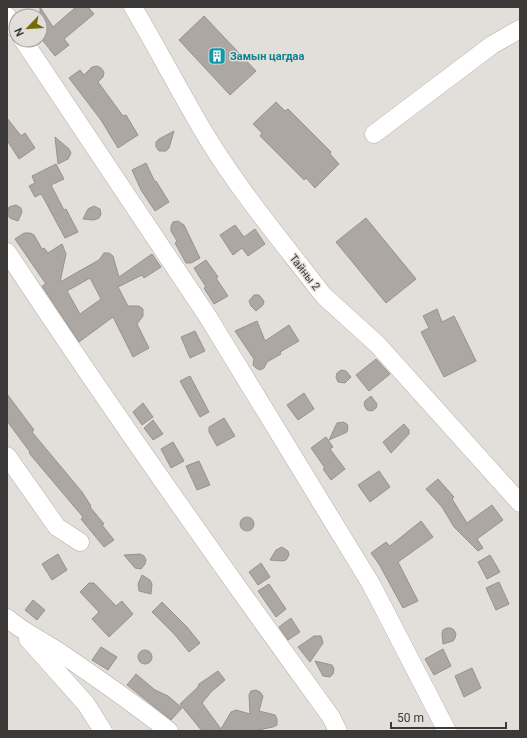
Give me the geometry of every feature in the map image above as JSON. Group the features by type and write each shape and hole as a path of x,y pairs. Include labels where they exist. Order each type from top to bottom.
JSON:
{"street":[{"name":"Тайны 2","path":"133,7 208,140 237,183 316,286 324,296 378,345 520,503"},
{"path":"374,134 492,45 520,29"},
{"path":"28,48 208,317 371,584 447,731"},
{"path":"7,252 62,337 266,628 331,717 338,731"},
{"path":"7,456 56,527 80,542"},
{"path":"12,623 86,704 103,731"},
{"path":"12,623 49,645 112,688 169,731"}],"building":[{"path":"76,7 88,7 94,14 64,39 69,45 55,56 48,47 48,19 53,27"},
{"name":"Замын цагдаа","path":"204,16 256,71 230,95 179,40"},
{"path":"97,66 104,72 103,77 98,82 123,116 126,115 138,135 118,148 101,120 69,78 80,70 84,75 92,67"},
{"path":"276,102 285,111 288,109 331,152 330,154 339,164 315,188 306,178 304,180 260,136 262,133 253,124"},
{"path":"7,118 21,136 25,133 35,148 19,159 7,140"},
{"path":"174,131 169,148 166,151 159,151 156,147 156,142"},
{"path":"55,137 69,149 71,153 68,159 58,164"},
{"path":"146,163 155,182 156,181 169,202 155,211 141,190 132,170"},
{"path":"56,164 64,179 51,185 78,232 65,238 41,194 35,197 29,186 35,183 32,176"},
{"path":"16,205 21,208 22,212 18,221 10,218 7,214 9,207"},
{"path":"94,206 100,209 101,214 99,218 94,220 83,219 88,209"},
{"path":"366,218 416,279 386,303 336,242"},
{"path":"178,221 184,225 200,258 191,263 186,263 175,243 177,241 171,231 173,222"},
{"path":"235,225 244,237 255,229 265,244 248,256 242,248 233,255 220,235"},
{"path":"24,233 30,233 34,235 42,249 44,248 48,253 62,244 66,254 60,282 99,260 104,253 109,253 113,256 119,277 152,254 161,267 144,278 142,275 118,287 128,306 139,306 143,309 143,316 137,324 149,348 133,357 113,317 79,342 42,286 46,284 15,239","holes":["90,278 101,299 80,314 67,291"]},
{"path":"206,260 218,277 216,278 228,296 214,304 204,288 206,287 194,268"},
{"path":"254,295 259,295 264,301 263,305 256,311 251,306 249,301"},
{"path":"437,309 442,322 454,316 476,361 444,377 421,332 429,328 423,316"},
{"path":"257,321 265,341 289,325 299,341 280,352 281,354 267,362 264,368 260,370 253,365 254,359 235,331"},
{"path":"195,331 205,351 190,358 181,337"},
{"path":"376,359 390,374 369,391 356,375"},
{"path":"341,370 346,371 351,377 345,383 338,382 336,377 337,373"},
{"path":"190,376 209,412 200,417 180,381"},
{"path":"304,393 314,409 298,420 287,405"},
{"path":"7,394 34,430 32,432 82,492 91,506 90,507 104,524 102,525 114,540 104,547 81,519 83,517 29,453 30,452 7,421"},
{"path":"371,396 377,404 376,408 372,411 367,410 364,405 365,401"},
{"path":"143,403 153,417 142,425 133,412"},
{"path":"224,418 235,436 217,446 209,432 209,427"},
{"path":"153,420 163,434 153,440 144,428"},
{"path":"343,422 347,424 347,432 329,440 337,423"},
{"path":"404,424 409,430 409,434 391,453 383,442"},
{"path":"326,437 333,447 330,449 345,469 331,480 323,469 325,468 311,448"},
{"path":"173,442 184,461 171,468 161,449"},
{"path":"199,461 210,485 197,490 186,466"},
{"path":"379,471 390,487 370,502 358,485"},
{"path":"438,479 454,497 452,499 467,523 492,505 503,520 477,539 483,548 478,551 454,527 442,507 426,489"},
{"path":"244,517 250,517 254,521 254,527 250,531 244,531 240,527 240,521"},
{"path":"421,521 433,537 398,562 418,601 403,608 379,564 371,553 386,542 390,546"},
{"path":"282,547 288,551 289,555 286,560 270,560 276,550"},
{"path":"58,554 67,570 52,580 42,564"},
{"path":"140,554 144,556 146,560 141,569 135,568 124,555"},
{"path":"490,555 500,572 487,579 478,562"},
{"path":"261,563 270,577 258,585 249,572"},
{"path":"142,575 150,580 152,584 151,594 139,591 138,584"},
{"path":"499,582 509,604 496,610 486,588"},
{"path":"89,583 94,583 116,606 122,601 133,614 109,637 92,619 99,612 80,592"},
{"path":"269,584 286,609 276,617 258,591"},
{"path":"33,600 45,610 37,620 25,610"},
{"path":"162,602 187,627 200,643 189,652 175,635 152,612"},
{"path":"291,618 300,632 288,640 279,627"},
{"path":"447,628 454,630 456,634 455,638 453,641 443,644 443,630"},
{"path":"314,636 321,636 323,643 310,662 298,647"},
{"path":"101,647 117,657 108,670 92,660"},
{"path":"443,649 451,666 434,675 425,659"},
{"path":"142,650 148,650 152,654 152,660 148,664 142,664 138,660 138,654"},
{"path":"315,661 332,665 334,669 333,674 330,677 323,676"},
{"path":"472,668 481,688 464,697 455,676"},
{"path":"218,671 225,680 211,692 202,703 221,729 231,712 236,710 250,714 249,695 251,691 256,690 263,696 259,711 275,715 277,725 253,731 202,731 180,704 198,687 199,684"},
{"path":"136,674 155,690 168,696 182,708 171,720 127,685"}],"place":[{"name":"Замын цагдаа","path":"217,56"}]}
